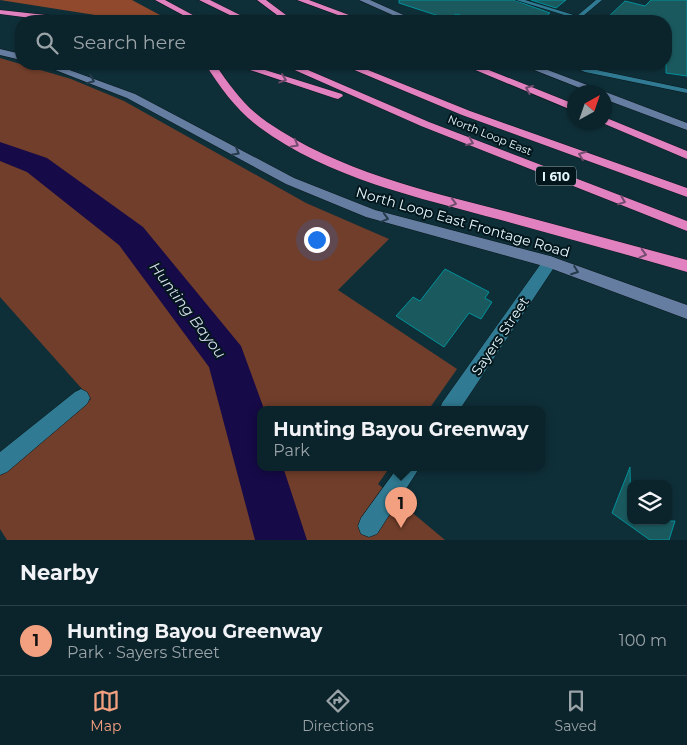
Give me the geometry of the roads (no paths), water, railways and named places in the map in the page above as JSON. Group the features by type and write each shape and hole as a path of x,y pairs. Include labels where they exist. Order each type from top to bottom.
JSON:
{"highway":[{"path":"158,0 220,15"},
{"path":"261,0 282,15"},
{"path":"302,0 344,15"},
{"path":"0,12 24,15"},
{"path":"214,70 226,89 245,109 276,133 320,158 372,179 687,266"},
{"path":"256,70 425,124"},
{"name":"North Loop East","path":"300,70 425,124 687,226"},
{"name":"North Loop East","path":"360,70 466,112 687,194"},
{"path":"378,70 466,112"},
{"path":"482,70 567,105"},
{"path":"612,123 687,155"}],"main road":[{"path":"363,0 399,15"},
{"path":"0,52 15,56"},
{"name":"North Loop East Frontage Road","path":"61,70 131,96 290,181 371,214 550,262 687,312"},
{"path":"540,70 580,85"},
{"path":"612,98 687,127"}],"street":[{"name":"Sayers Street","path":"451,406 550,262"},
{"path":"0,464 81,398"},
{"path":"369,526 407,471"}],"lane":[{"path":"519,0 564,15"},
{"path":"581,15 599,0"},
{"path":"585,70 687,90"}],"waterway":[{"name":"Hunting Bayou","path":"0,151 37,165 131,236 227,359 257,460"},
{"name":"Hunting Bayou","path":"260,471 281,540"}],"place":[{"name":"Hunting Bayou Greenway","path":"401,528"}]}
